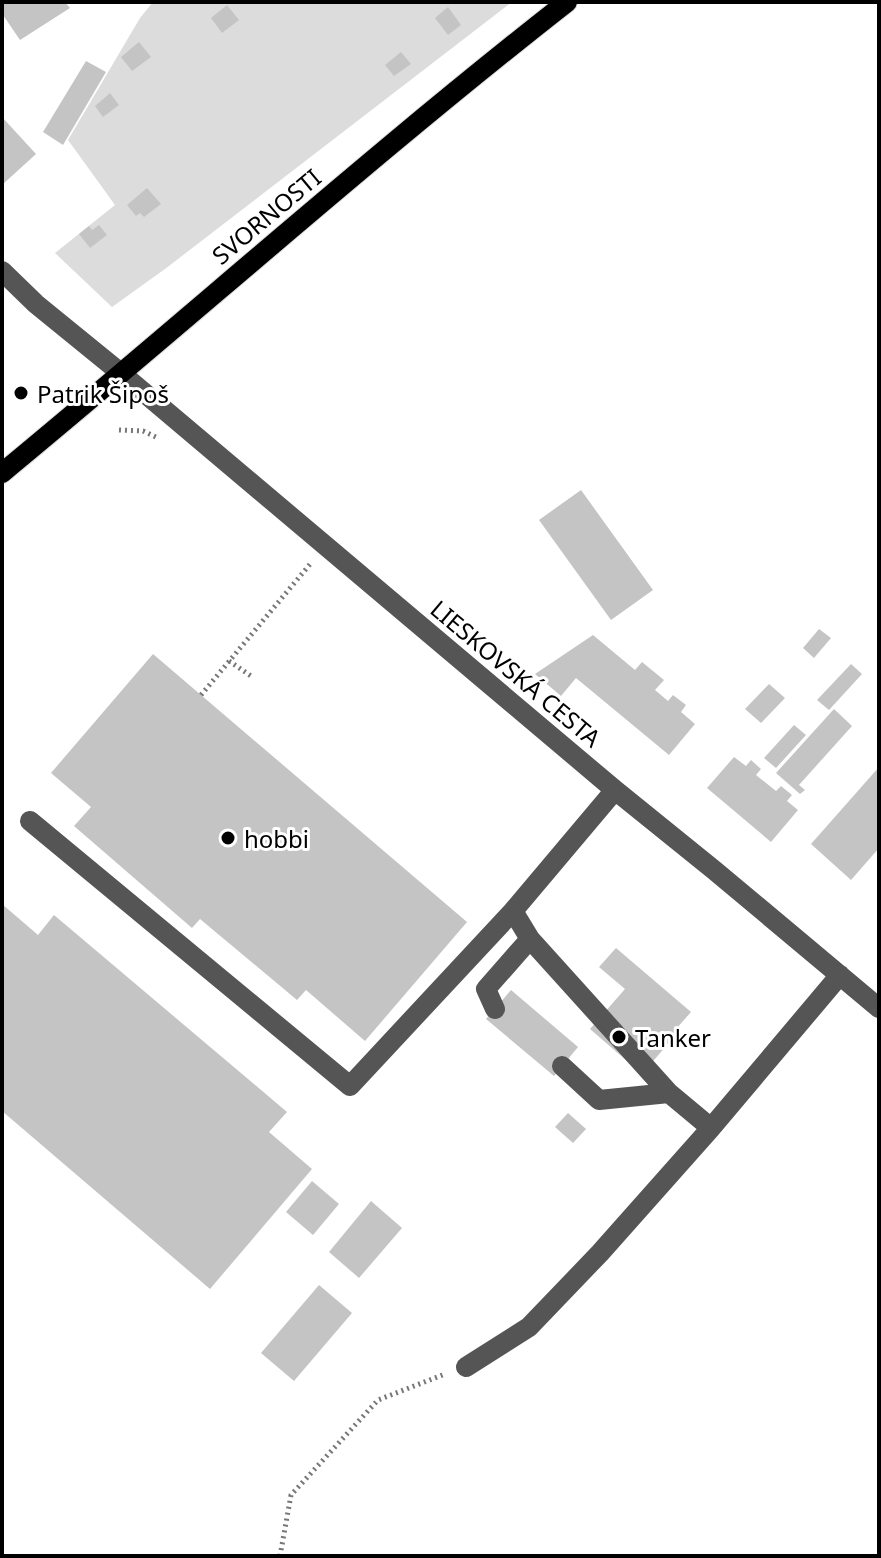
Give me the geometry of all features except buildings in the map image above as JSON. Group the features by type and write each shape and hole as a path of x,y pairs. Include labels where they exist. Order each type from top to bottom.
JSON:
{"main road":[{"name":"SVORNOSTI","path":"2,473 333,192 567,2"}],"street":[{"name":"LIESKOVSKÁ CESTA","path":"2,271 36,304 879,1008"},
{"path":"30,821 350,1086 513,911 615,790"},
{"path":"513,911 530,939 669,1093 711,1128"},
{"path":"495,1009 486,989 530,939"},
{"path":"466,1367 529,1327 600,1253 840,975"},
{"path":"562,1066 599,1100 669,1093"}],"path":[{"path":"201,695 310,562 320,570"},
{"path":"229,661 251,676"},
{"path":"280,1556 291,1495 378,1400 466,1367"}],"shaded area":[{"path":"153,2 512,2 112,307 55,253 115,205 68,140 140,18"}],"place":[{"name":"Patrik Šipoš","path":"21,393"},
{"name":"hobbi","path":"228,838"},
{"name":"Tanker","path":"619,1037"}]}
